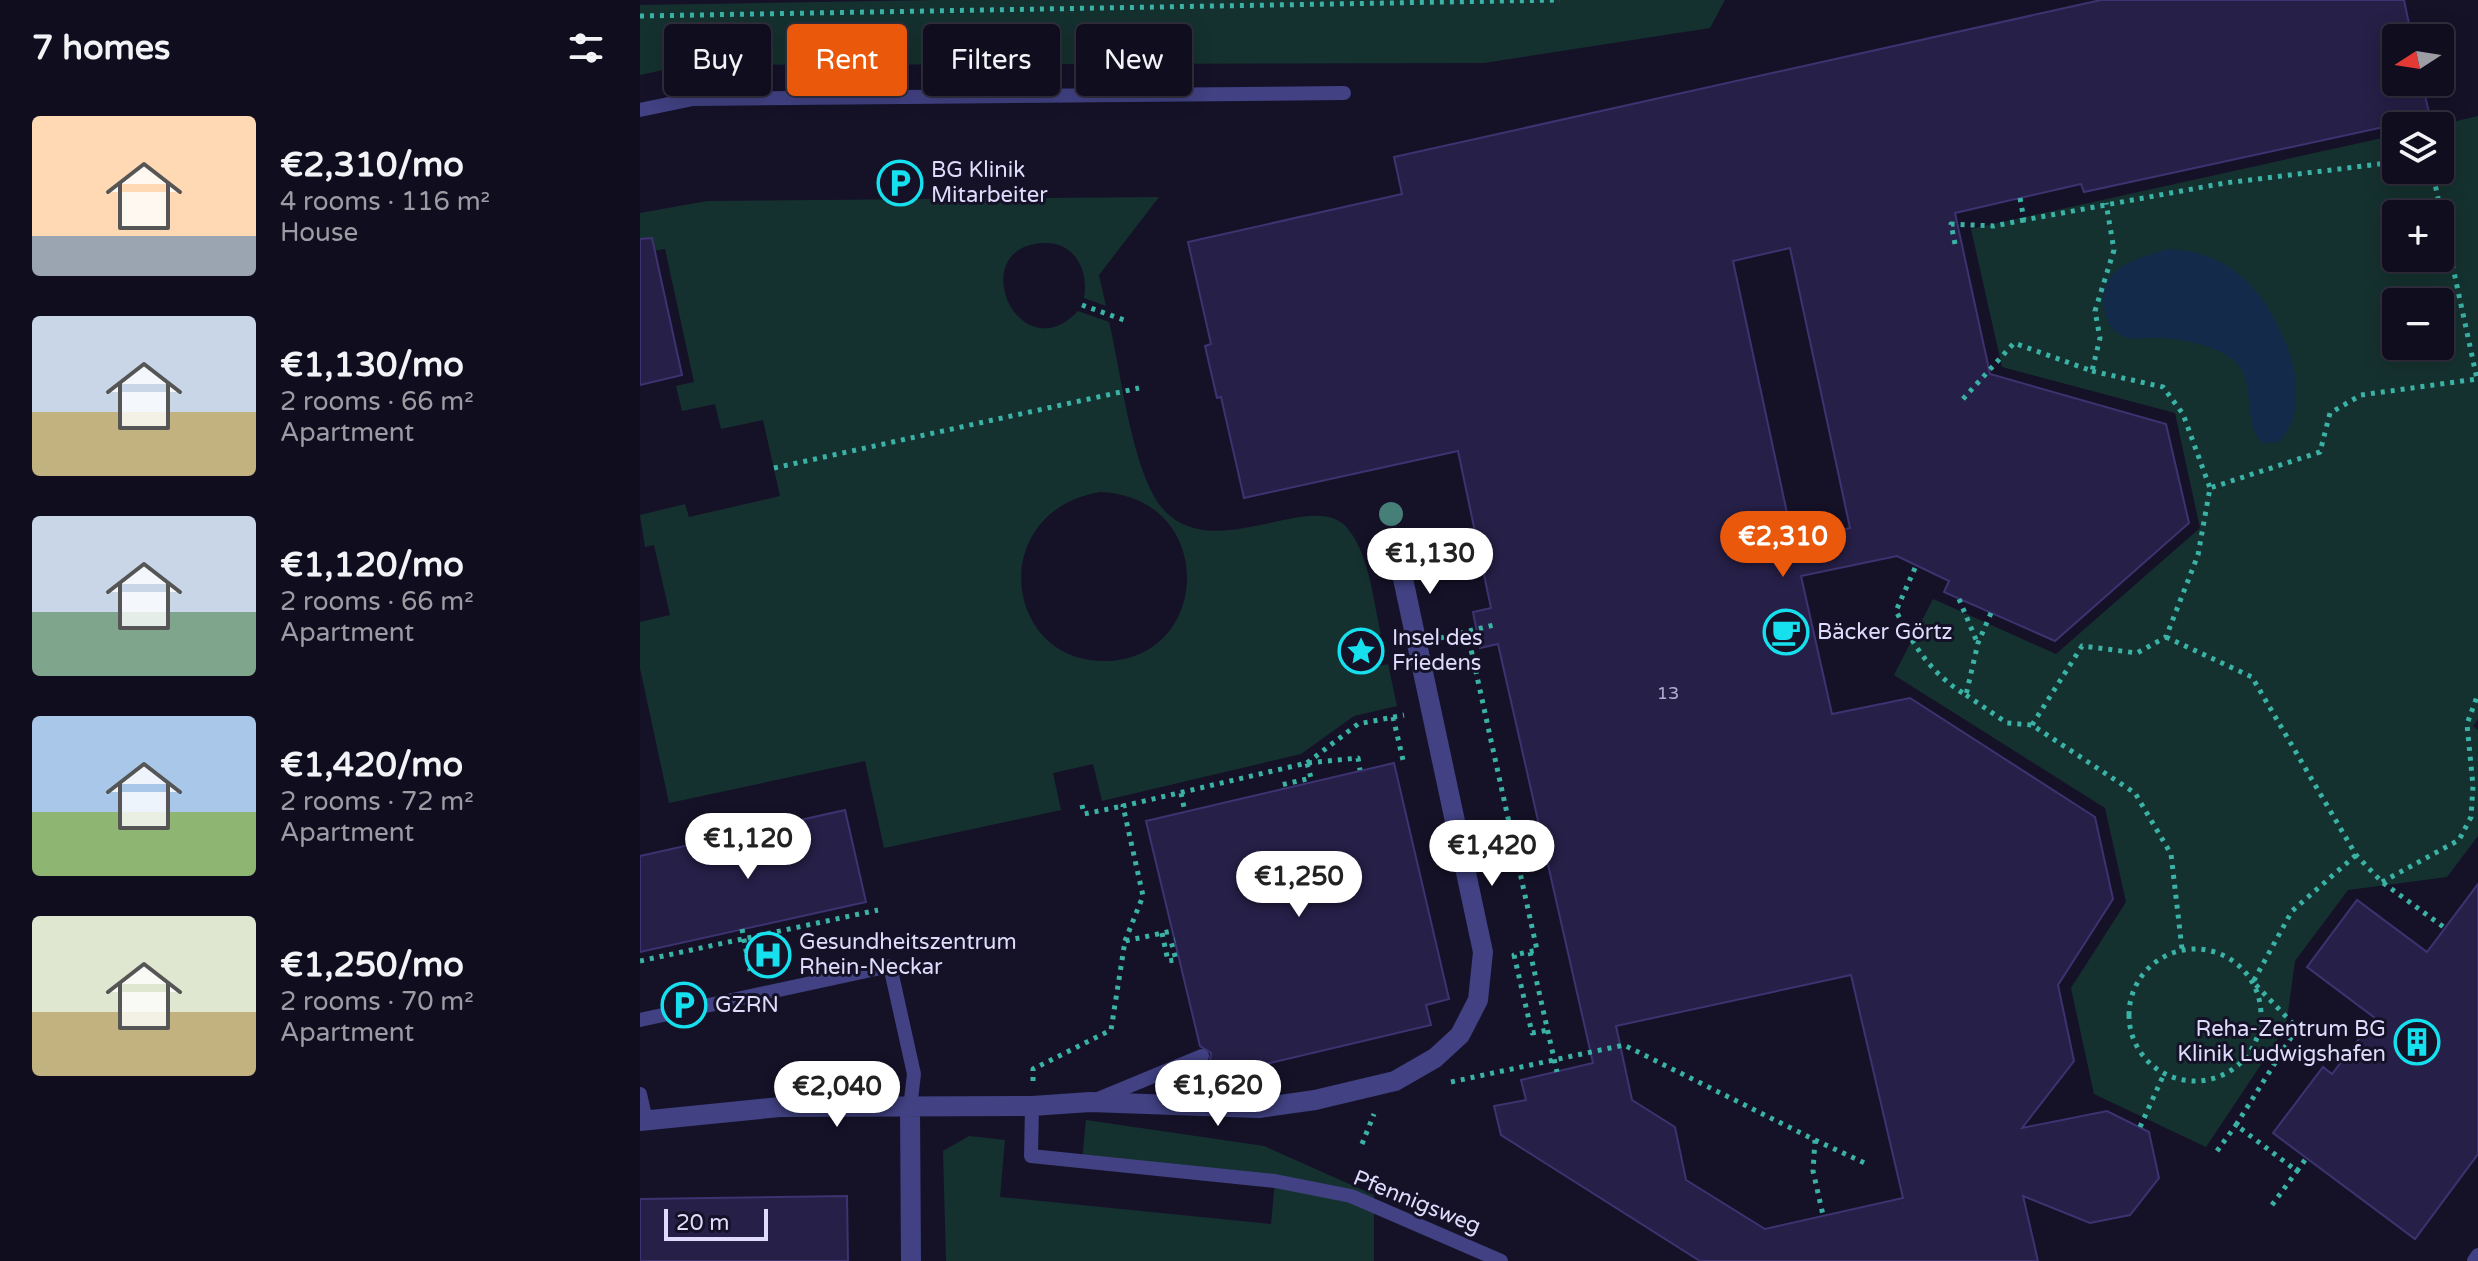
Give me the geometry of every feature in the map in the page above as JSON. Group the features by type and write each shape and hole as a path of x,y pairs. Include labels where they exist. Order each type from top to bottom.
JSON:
{"street":[{"path":"643,1120 780,1107 910,1108 1090,1102 1259,1108 1315,1100 1395,1081 1435,1058 1460,1035 1478,1000 1483,952 1399,560"},
{"path":"910,1108 911,1261"}],"lane":[{"path":"640,110 693,99 1344,93"},
{"path":"640,1020 890,966 914,1074 910,1108"},
{"path":"1090,1102 1202,1056"},
{"path":"640,1094 643,1120"},
{"name":"Pfennigsweg","path":"1032,1106 1031,1156 1275,1181 1351,1196 1501,1261"},
{"path":"2474,1261 2478,1255"}],"path":[{"path":"640,16 1138,4 1560,0"},
{"path":"1955,244 1951,224 1994,226 2225,183 2382,164"},
{"path":"2210,488 2320,452 2330,413 2361,395 2477,379 2435,184"},
{"path":"2020,198 2024,220"},
{"path":"2092,371 2100,338 2095,311 2114,250 2106,203"},
{"path":"1082,305 1124,320"},
{"path":"1963,399 2014,343 2092,371 2163,387 2183,414 2210,488 2198,555 2166,637 2137,653 2082,646 2032,725"},
{"path":"774,468 1139,388"},
{"path":"1915,568 1896,611 1916,650 1946,683 2007,723 2032,725 2135,793 2171,854 2182,949"},
{"path":"1959,599 1978,643"},
{"path":"1966,695 1978,643 1991,613"},
{"path":"1467,631 1537,950 1514,955 1532,1033 1548,1030"},
{"path":"2166,637 2252,677 2356,855 2382,882 2445,928"},
{"path":"2382,882 2459,840 2471,817 2473,786 2467,724 2478,694"},
{"path":"1307,763 1358,724 1408,714 1405,700"},
{"path":"1393,717 1403,760"},
{"path":"1082,805 1084,814 1307,763 1358,758 1360,770"},
{"path":"1282,789 1281,785 1311,778 1307,763"},
{"path":"1181,793 1185,812"},
{"path":"1032,1106 1033,1069 1111,1030 1125,941 1143,896 1123,806"},
{"path":"719,816 725,837"},
{"path":"2217,1151 2297,1028 2253,982 2240,966 2223,955 2203,949 2182,949 2163,956 2146,969 2135,986 2129,1006 2129,1026 2135,1046 2147,1062 2164,1074 2184,1081 2205,1081 2226,1074 2243,1062 2255,1044 2261,1023 2260,1002 2253,982 2292,911 2356,855"},
{"path":"640,961 878,910"},
{"path":"1125,941 1172,931"},
{"path":"1162,933 1168,961 1176,960 1171,941 1175,940"},
{"path":"1530,952 1557,1072"},
{"path":"1445,1083 1624,1045 1869,1165"},
{"path":"2140,1127 2164,1074"},
{"path":"1362,1144 1372,1119"},
{"path":"2236,1125 2297,1171"},
{"path":"1815,1140 1813,1171 1823,1215"},
{"path":"2272,1205 2305,1160"}],"green space":[{"path":"937,0 1725,0 1710,28 1484,63 1192,64 1192,24 1076,24 1076,64 1060,64 1060,24 923,24 923,64 907,64 907,24 787,24 787,65 771,65 771,24 664,24 664,70 640,75 640,5"},
{"path":"2478,116 2478,719 2473,726 2478,730 2478,836 2447,877 2348,890 2295,961 2286,1027 2206,1147 2094,1094 2071,988 2126,902 2105,808 1894,675 1933,599 2056,654 2200,528 2175,413 2002,367 1971,229 2382,138 2382,184 2454,184 2454,122"},
{"path":"1159,197 1099,275 1106,306 1084,298 1082,268 1071,252 1064,247 1043,243 1019,250 1006,264 1003,283 1008,302 1020,318 1036,328 1056,326 1078,311 1109,322 1135,447 1143,471 1163,509 1185,525 1209,531 1312,516 1333,518 1348,529 1366,565 1381,634 1358,639 1351,649 1354,662 1365,669 1388,664 1397,706 1354,716 1301,754 1102,801 1093,764 1053,773 1061,810 884,848 865,761 669,803 640,668 640,622 670,615 654,545 645,547 640,515 685,504 689,517 780,496 763,420 721,429 715,404 682,411 676,386 694,382 665,249 640,253 640,213 707,201","holes":["1100,492 1139,501 1166,521 1182,549 1187,580 1181,611 1164,637 1137,655 1100,661 1067,653 1043,636 1027,611 1021,582 1025,553 1039,526 1064,505"]},
{"path":"1086,1120 1264,1146 1374,1195 1374,1261 946,1261 943,1151 969,1136 1005,1140 1000,1197 1271,1224 1275,1181 1082,1161"}],"water":[{"path":"2169,249 2189,251 2226,265 2242,277 2270,311 2290,355 2295,379 2296,402 2291,424 2279,442 2263,443 2256,434 2245,378 2232,359 2215,349 2185,341 2125,337 2109,324 2103,297 2114,273 2130,262"}],"building":[{"path":"2101,0 2404,0 2409,24 2382,24 2382,96 2425,96 2429,112 2382,112 2382,127 2084,192 2081,184 1955,213 1990,374 2166,424 2189,523 2055,641 1944,592 1949,581 1897,556 1801,576 1832,714 1910,698 2095,817 2113,899 2058,985 2074,1061 2022,1128 2107,1111 2149,1132 2159,1178 2130,1215 2090,1223 2023,1196 2038,1261 1700,1261 1501,1135 1494,1106 1526,1100 1521,1080 1593,1063 1498,644 1480,648 1473,612 1491,608 1458,451 1244,498 1221,397 1217,398 1205,346 1211,344 1188,242 1402,194 1394,157","holes":["1790,248 1850,528 1793,541 1733,261","1851,975 1903,1198 1765,1229 1686,1180 1675,1127 1632,1100 1616,1026"]},
{"path":"652,238 682,375 640,385 640,239"},
{"path":"1394,763 1449,999 1426,1005 1431,1025 1207,1078 1204,1066 1210,1061 1211,1053 1200,1046 1146,821"},
{"path":"845,810 866,902 640,952 640,856"},
{"name":"Reha-Zentrum BG Klinik Ludwigshafen","path":"2478,884 2478,1154 2415,1239 2273,1133 2323,1067 2332,1074 2375,1018 2307,967 2357,900 2427,952"},
{"path":"847,1196 848,1261 640,1261 640,1199"}],"place":[{"name":"BG Klinik Mitarbeiter","path":"900,183"},
{"name":"Bäcker Görtz","path":"1786,632"},
{"name":"Insel des Friedens","path":"1361,651"},
{"name":"Gesundheitszentrum Rhein-Neckar","path":"768,955"},
{"name":"GZRN","path":"684,1005"},
{"name":"Reha-Zentrum BG Klinik Ludwigshafen","path":"2417,1042"}]}
